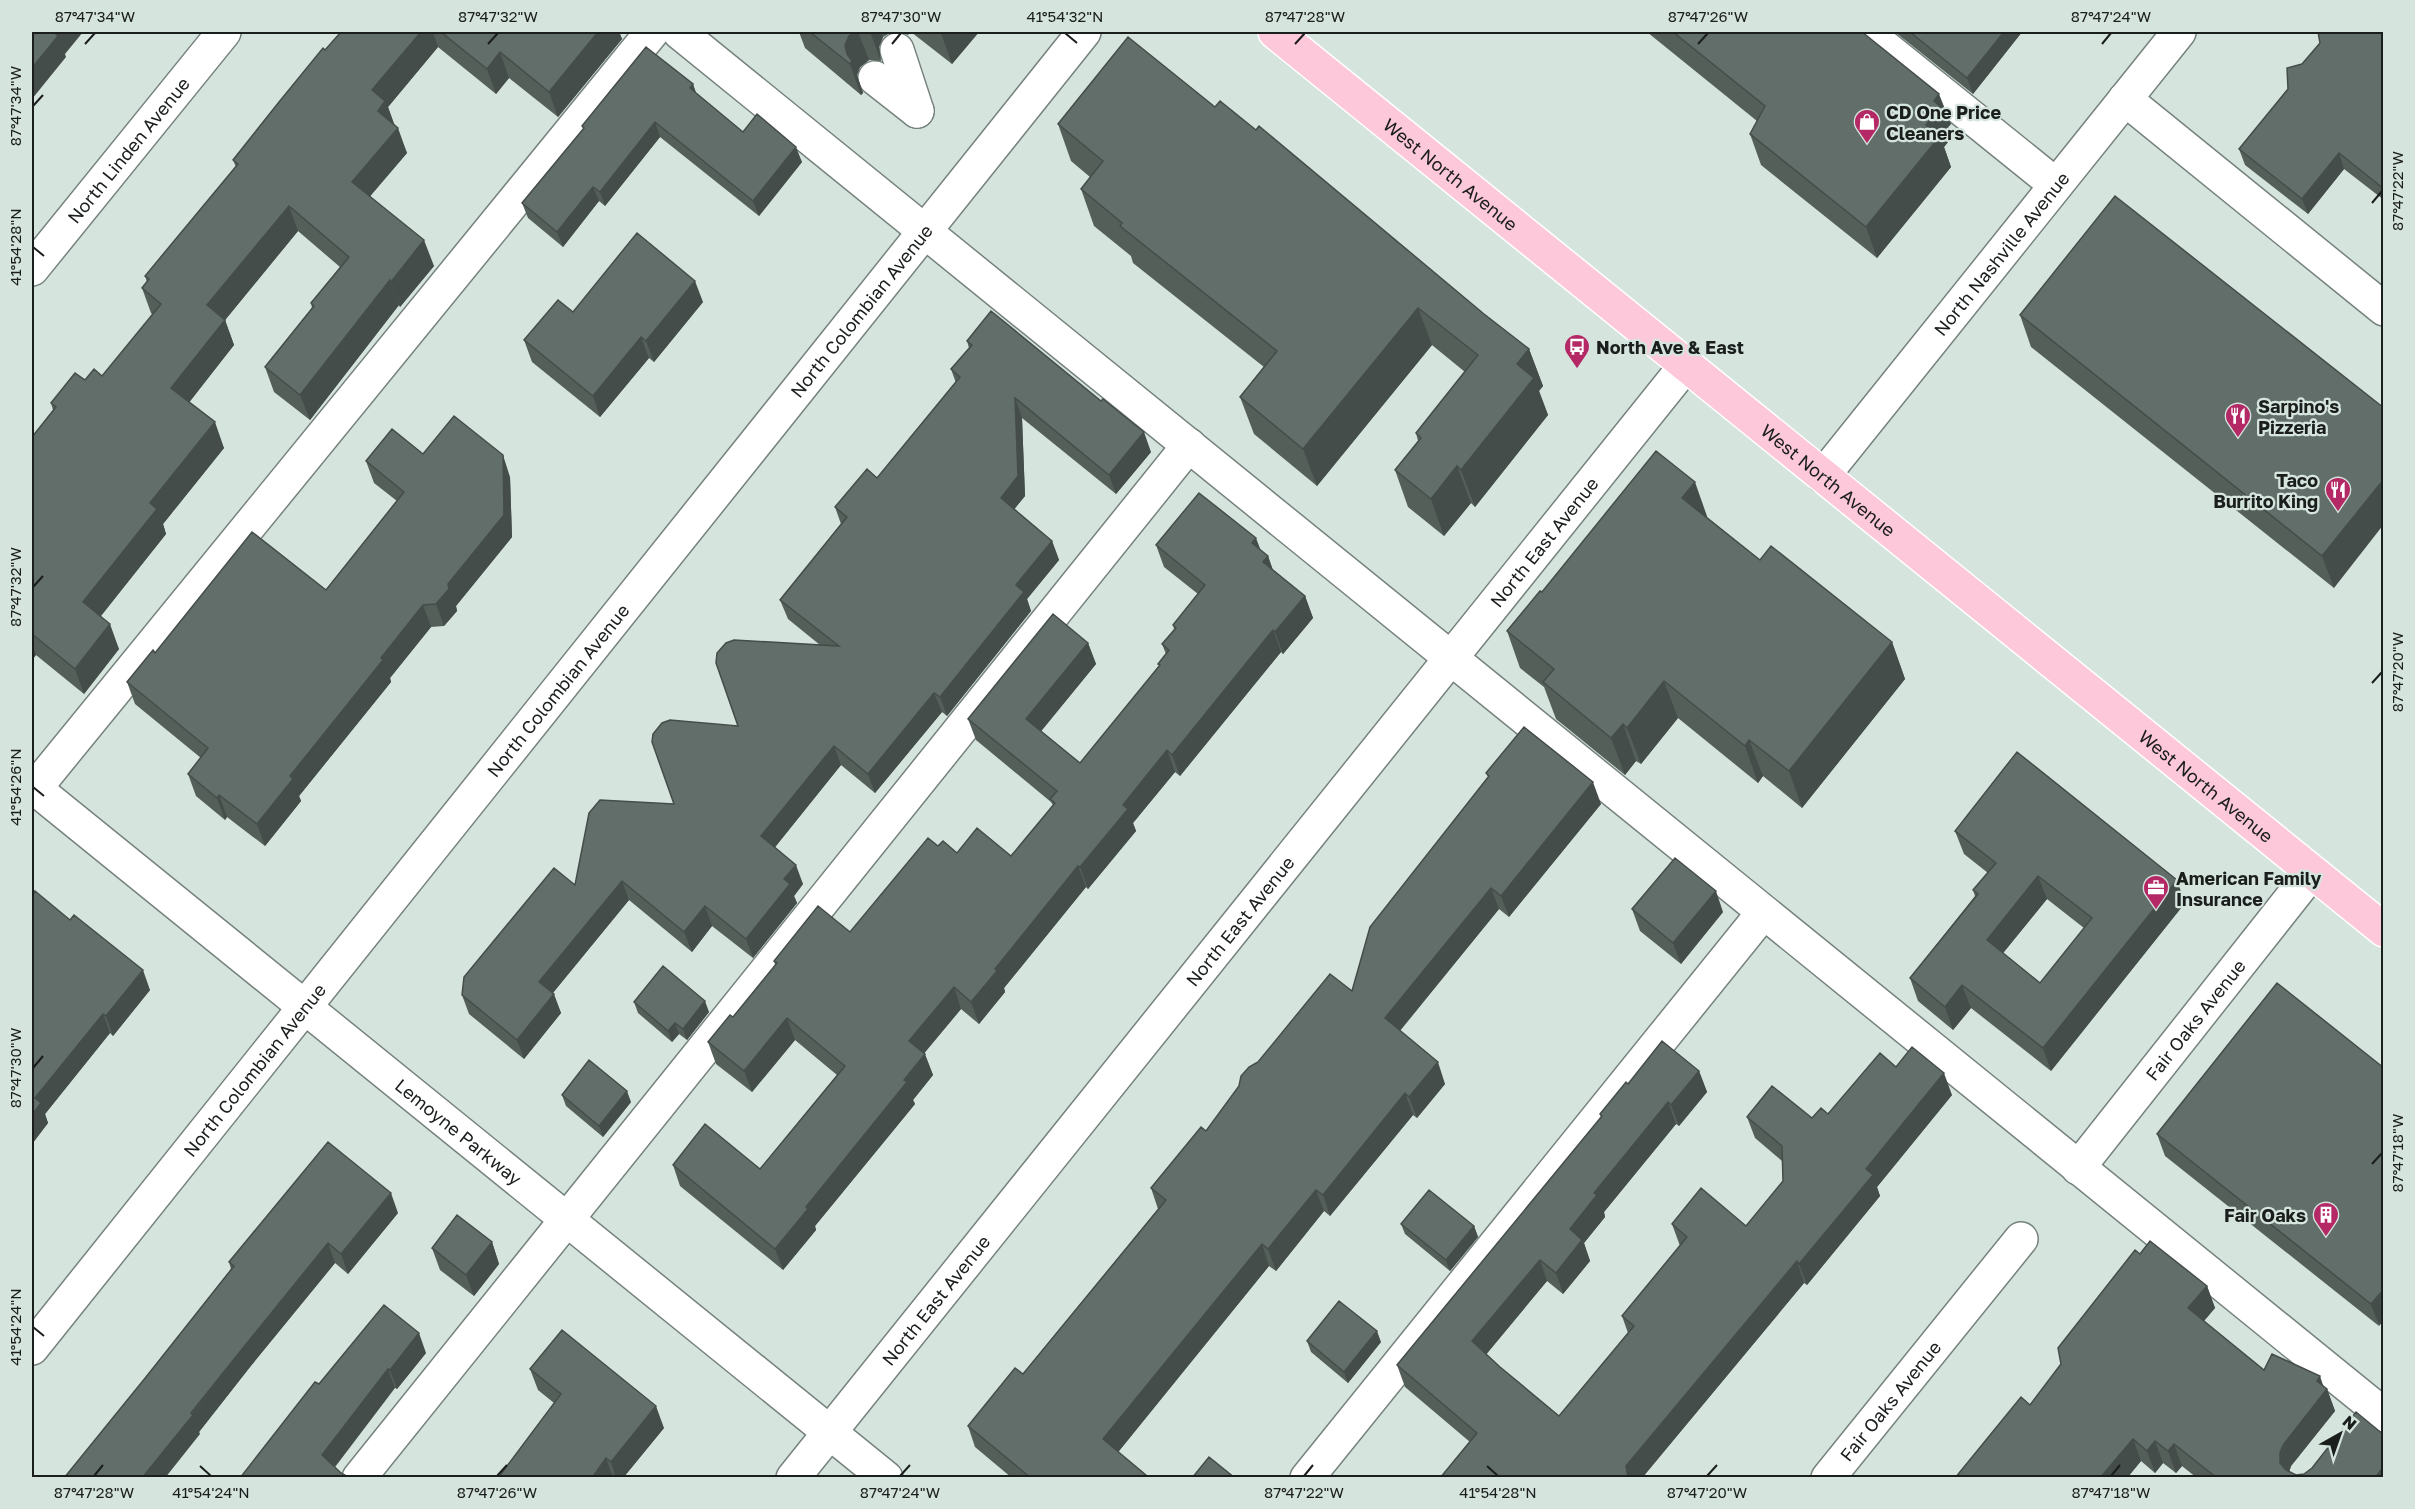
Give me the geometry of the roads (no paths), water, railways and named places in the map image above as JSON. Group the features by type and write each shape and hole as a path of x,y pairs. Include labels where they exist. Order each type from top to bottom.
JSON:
{"main road":[{"name":"West North Avenue","path":"1293,37 1686,365 2384,930"}],"street":[{"name":"North Linden Avenue","path":"32,269 224,32"},
{"path":"32,788 652,32"},
{"path":"679,32 1762,913 2375,1408 2346,1427"},
{"name":"North Colombian Avenue","path":"32,1348 1084,32"},
{"path":"1866,32 2056,185"},
{"name":"North Nashville Avenue","path":"1823,476 2179,32"},
{"path":"885,65 917,111"},
{"path":"2125,99 2384,309"},
{"name":"North East Avenue","path":"793,1478 1686,365"},
{"path":"359,1478 1189,445"},
{"name":"Lemoyne Parkway","path":"32,788 886,1478"},
{"name":"Fair Oaks Avenue","path":"2078,1168 2312,872"},
{"path":"1307,1478 1762,913"},
{"name":"Fair Oaks Avenue","path":"1827,1478 2021,1239"}],"place":[{"name":"CD One Price Cleaners","path":"1867,145"},
{"name":"North Ave & East","path":"1577,370"},
{"name":"Sarpino's Pizzeria","path":"2238,439"},
{"name":"Taco Burrito King","path":"2338,513"},
{"name":"American Family Insurance","path":"2156,911"},
{"name":"Fair Oaks","path":"2326,1238"}]}
